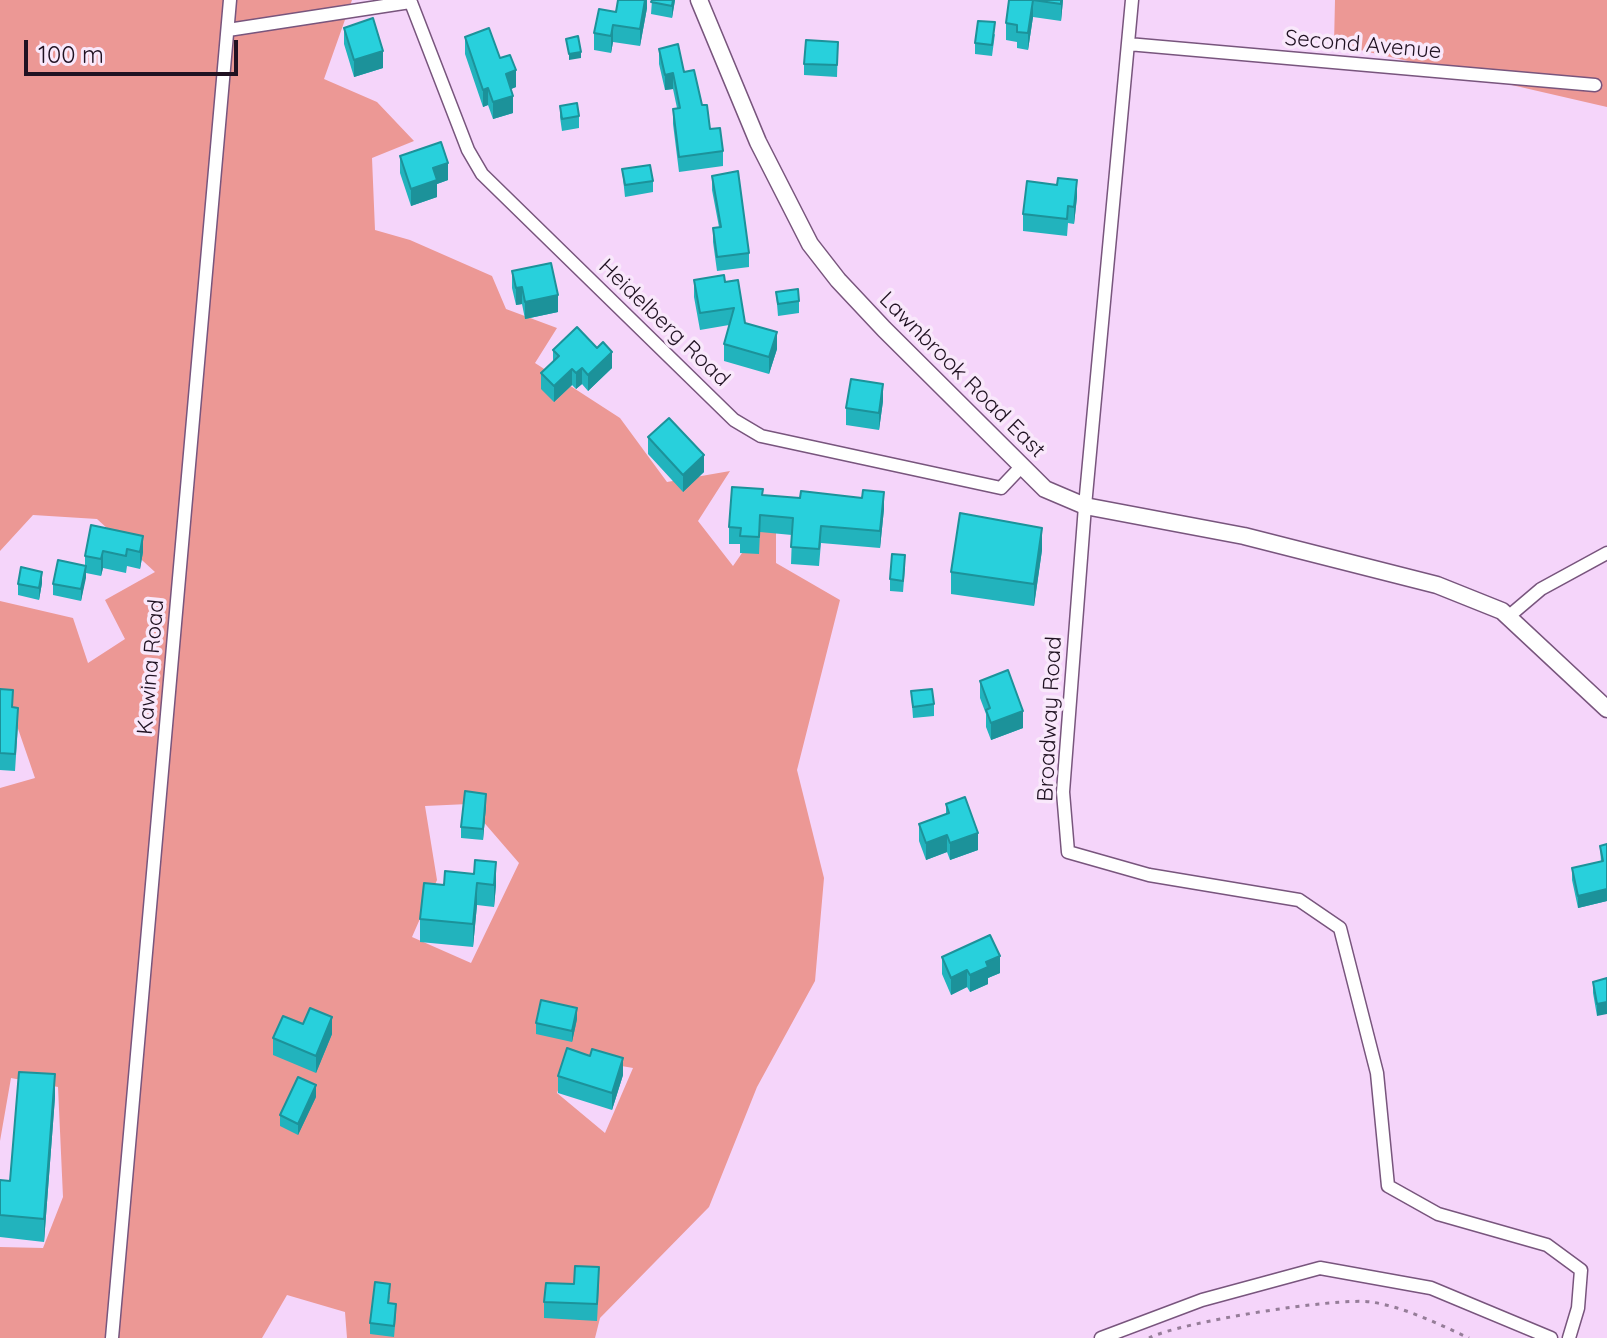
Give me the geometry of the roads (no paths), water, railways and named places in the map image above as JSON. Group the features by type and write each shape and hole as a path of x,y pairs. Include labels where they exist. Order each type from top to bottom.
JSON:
{"street":[{"name":"Kawina Road","path":"112,1338 230,0"},
{"name":"Lawnbrook Road East","path":"699,0 758,142 810,244 838,280 1020,468 1045,489 1085,506 1342,559 1437,585 1502,611 1607,709"},
{"name":"Broadway Road","path":"1132,0 1085,506 1063,792 1068,852 1149,875 1299,900 1340,928 1377,1073 1388,1186 1438,1214 1547,1245 1581,1270 1578,1308 1569,1338"},
{"path":"228,30 410,1"},
{"name":"Heidelberg Road","path":"410,1 468,150 482,174 734,420 761,436 954,481 1001,488 1020,468"},
{"name":"Second Avenue","path":"1128,44 1595,85"},
{"path":"1508,617 1541,589 1607,553"},
{"path":"1101,1338 1202,1300 1320,1268 1431,1288 1551,1338"}]}
